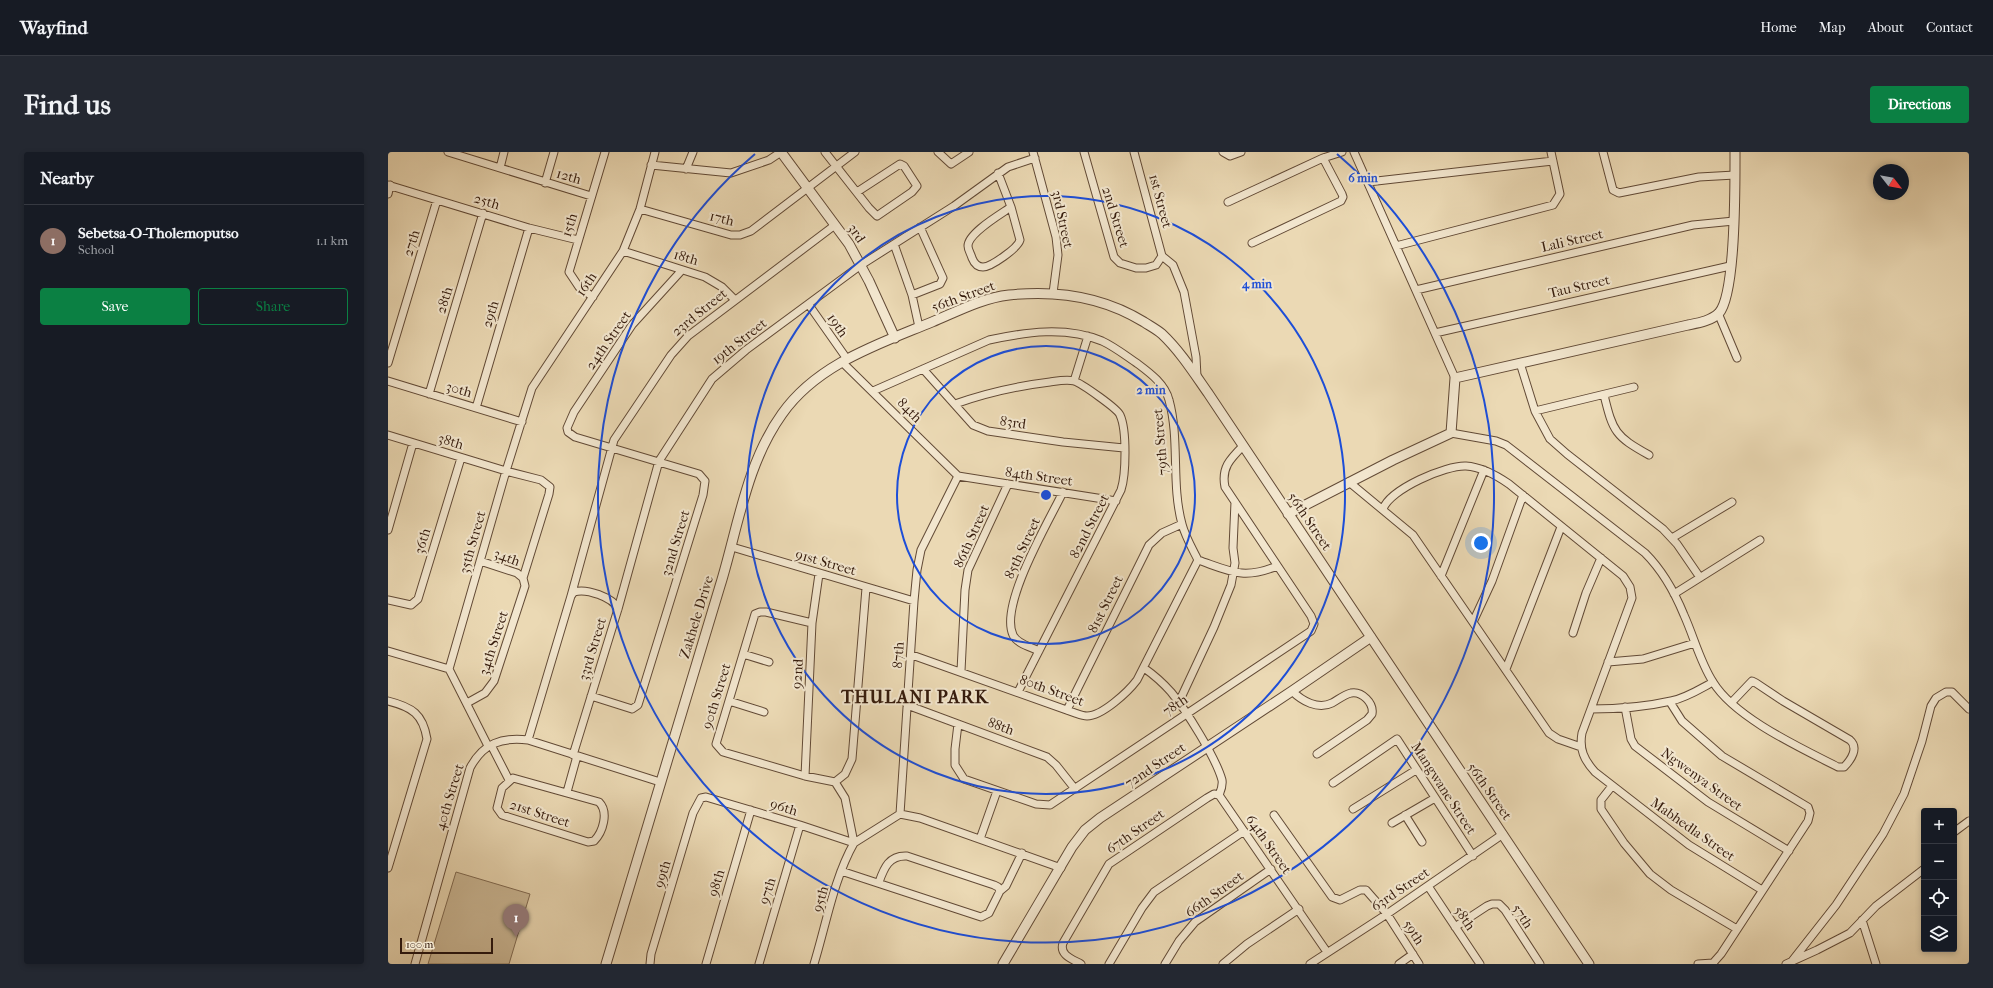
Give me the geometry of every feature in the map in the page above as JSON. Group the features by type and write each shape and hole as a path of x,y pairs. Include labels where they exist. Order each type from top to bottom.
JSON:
{"street":[{"name":"12th","path":"450,152 545,183 591,196"},
{"path":"500,168 504,152"},
{"path":"545,183 554,152"},
{"name":"15th","path":"593,297 579,287 569,272 591,196 606,152"},
{"name":"16th","path":"522,422 532,388 623,251 640,209 655,152"},
{"path":"686,169 693,152"},
{"path":"651,165 723,173 736,172 769,160 781,152"},
{"name":"3rd","path":"781,152 835,226 861,265 895,338"},
{"path":"825,152 875,216 878,216 912,192 917,186 904,166 900,164 857,192"},
{"path":"807,187 855,152"},
{"path":"938,152 951,164 969,152"},
{"name":"2nd Street","path":"1084,152 1104,229 1115,259 1120,263 1136,268 1146,268 1159,263 1162,256"},
{"name":"1st Street","path":"1134,152 1162,256"},
{"path":"1223,152 1230,156 1241,152"},
{"path":"1228,202 1323,158 1342,152"},
{"path":"1354,152 1455,378 1451,433"},
{"path":"1396,246 1553,205 1560,196 1551,152"},
{"path":"1603,152 1613,190 1619,193 1699,177 1735,175"},
{"path":"1455,378 1706,321 1718,313 1725,300 1730,266 1734,221 1735,152"},
{"name":"19th Street","path":"618,609 659,461 712,379 746,350 809,305 861,265 998,174 1034,155"},
{"name":"3rd Street","path":"1034,155 1056,237 1058,256 1053,293"},
{"path":"1252,243 1341,201 1343,197 1342,194 1323,158"},
{"path":"1368,182 1552,161"},
{"path":"998,174 1011,207 1020,235 1019,244 989,264 979,266 973,261 968,247 971,238 985,225 1011,207"},
{"path":"388,194 389,185"},
{"name":"25th","path":"389,185 530,228 578,240"},
{"name":"17th","path":"640,209 731,235 740,236 751,231 807,187"},
{"name":"27th","path":"388,363 437,200"},
{"name":"28th","path":"429,394 483,213"},
{"name":"Lali Street","path":"1416,290 1693,225 1734,221"},
{"name":"23rd Street","path":"571,596 617,434 679,344 735,300 835,226"},
{"path":"912,295 940,284 943,278 920,227"},
{"name":"29th","path":"476,408 530,228"},
{"path":"894,244 912,295 919,327"},
{"name":"18th","path":"623,251 714,281 735,300"},
{"path":"1162,256 1173,265 1184,292 1196,357 1197,377"},
{"name":"Tau Street","path":"1435,332 1730,266"},
{"name":"24th Street","path":"568,432 568,422 632,325 682,270"},
{"name":"56th Street","path":"895,338 972,305 997,297 1016,294 1053,293 1101,302 1139,319 1160,332 1180,354 1197,377 1589,964"},
{"name":"19th","path":"809,305 844,360"},
{"path":"1718,313 1737,358"},
{"name":"79th Street","path":"873,391 989,340 1052,331 1088,336 1103,341 1145,370 1166,392 1172,413 1178,499 1182,524 1198,560"},
{"path":"955,404 991,392 1012,387 1060,381 1074,381 1088,336"},
{"name":"Zakhele Drive","path":"606,964 732,547 756,461 783,412 804,389 844,360 895,338"},
{"name":"84th","path":"844,360 958,476"},
{"path":"1520,363 1535,410 1546,433 1556,445 1653,520 1672,538 1699,576"},
{"name":"83rd","path":"923,368 973,426 988,431 1063,442 1124,448"},
{"name":"30th","path":"388,381 522,422"},
{"name":"82nd Street","path":"1018,692 1116,501 1125,475 1122,419 1119,412 1074,381"},
{"path":"1535,410 1634,387"},
{"path":"1604,394 1613,428 1628,443 1649,455"},
{"name":"35th Street","path":"449,669 506,471 522,422"},
{"name":"32nd Street","path":"568,432 575,437 612,449 659,461 699,474 705,481 703,495 638,705 632,709 625,708 591,696"},
{"path":"1288,514 1349,482 1451,433 1496,441 1510,448 1646,553 1674,594 1713,682 1732,702 1761,725 1838,767 1844,767 1854,751 1854,745 1850,740 1782,701 1752,681 1732,702"},
{"name":"38th","path":"388,435 461,458 541,480 550,487 523,578"},
{"path":"388,530 413,443"},
{"name":"78th","path":"958,724 955,758 960,774 970,781 1046,806 1058,801 1186,713 1313,629 1314,624 1311,616 1225,488 1223,473 1226,465 1243,446"},
{"name":"36th","path":"388,600 411,606 418,599 461,458"},
{"path":"1349,482 1413,535 1549,733 1558,739 1581,747 1582,733 1632,598 1628,581 1523,495 1500,478 1484,470 1460,466 1446,469 1405,487 1392,496 1383,509"},
{"path":"1441,576 1484,470"},
{"name":"84th Street","path":"958,476 1116,501"},
{"name":"87th","path":"900,814 906,705 912,655 916,570 921,550 958,476"},
{"name":"86th Street","path":"961,671 965,590 968,570 1008,484"},
{"name":"85th Street","path":"1039,651 1020,642 1014,636 1012,625 1014,604 1021,577 1063,492"},
{"path":"1473,622 1492,580 1523,495"},
{"path":"1179,702 1214,627 1226,597 1233,572 1235,556 1233,548 1235,502"},
{"path":"1672,538 1732,502"},
{"name":"81st Street","path":"1067,710 1149,545 1162,533 1182,524"},
{"path":"1506,669 1561,526"},
{"path":"1674,594 1699,576 1760,540"},
{"name":"91st Street","path":"732,547 914,601"},
{"path":"1573,634 1588,588 1601,558"},
{"path":"1198,560 1233,572 1255,574 1277,566"},
{"name":"80th Street","path":"912,655 961,671 1067,710 1088,716 1108,706 1128,692 1144,668 1198,560"},
{"name":"34th","path":"480,561 517,573 523,578"},
{"name":"92nd","path":"805,776 812,623 819,574"},
{"name":"34th Street","path":"467,703 485,692 494,681 524,586 523,578"},
{"path":"866,588 852,759 845,774 835,782 845,798 854,843 900,814 920,818 1061,868"},
{"name":"33rd Street","path":"567,792 591,696 618,609 616,604 609,599 584,591 574,592 571,596"},
{"path":"528,740 571,596"},
{"name":"90th Street","path":"812,623 766,612 757,612 716,740 718,747 723,752 805,776 835,782"},
{"name":"72nd Street","path":"1003,964 1072,848 1092,824 1371,637"},
{"path":"1608,662 1643,659 1695,643"},
{"path":"388,651 449,669 509,780"},
{"path":"743,654 769,662"},
{"path":"1144,668 1158,678 1179,702 1186,713 1206,747 1222,781 1222,789 1219,795"},
{"path":"1591,709 1670,702 1693,693 1713,682"},
{"path":"1292,691 1305,702 1325,705 1349,693 1357,693 1365,697 1371,706 1372,714 1367,720 1317,754"},
{"path":"1789,963 1836,905 1892,818 1904,794 1922,741 1931,706 1936,698 1946,692 1952,692 1969,709"},
{"path":"729,700 764,712"},
{"path":"388,701 406,706 415,712 426,729 427,739 388,868"},
{"path":"1670,702 1682,722 1722,756 1808,807 1810,810 1810,817 1789,851 1715,961 1710,964 1698,964"},
{"name":"88th","path":"906,705 1047,757 1056,765 1075,789"},
{"name":"Ngwenya Street","path":"1625,707 1631,739 1635,746 1713,806 1789,851"},
{"path":"490,745 512,739 528,740 660,782"},
{"name":"Mangwane Street","path":"1333,783 1397,739 1473,856"},
{"name":"40th Street","path":"415,964 470,768 477,756 490,745"},
{"name":"Mabhedla Street","path":"1581,747 1585,760 1590,767 1612,786 1695,850 1762,890"},
{"path":"1353,809 1416,770"},
{"name":"21st Street","path":"518,778 567,792 599,802 604,807 605,814 598,837 594,841 584,840 502,815 497,811 497,804 502,788 509,780 518,778"},
{"path":"1612,786 1601,800 1601,809 1643,868 1671,890 1737,928"},
{"path":"980,839 997,791"},
{"name":"67th Street","path":"1081,964 1065,955 1062,950 1062,943 1109,864 1206,798 1214,794 1219,795"},
{"name":"64th Street","path":"1219,795 1299,909 1327,952"},
{"name":"96th","path":"706,797 752,810 854,843"},
{"name":"99th","path":"650,964 693,813 699,801 706,797"},
{"path":"1392,823 1435,798"},
{"name":"98th","path":"706,964 752,810"},
{"name":"59th","path":"1274,815 1332,897 1340,900 1363,889 1387,914 1419,964"},
{"path":"1405,815 1422,842"},
{"path":"1957,830 1969,821"},
{"name":"97th","path":"759,964 800,825"},
{"path":"1109,964 1142,908 1154,892 1244,831"},
{"name":"63rd Street","path":"1310,964 1387,914 1503,834"},
{"name":"95th","path":"814,964 841,871 854,843"},
{"path":"841,871 879,882 981,917 989,913 1000,891 1006,886 1022,853"},
{"path":"879,882 883,870 891,860 907,856 994,885 998,887 1000,891"},
{"name":"66th Street","path":"1165,964 1179,941 1195,922 1271,869"},
{"path":"1789,963 1837,940 1850,932 1876,906 1921,871"},
{"name":"58th","path":"1428,886 1480,964"},
{"name":"57th","path":"1455,927 1487,906 1499,904 1505,910 1540,964"},
{"path":"1223,964 1247,944 1299,909"},
{"path":"1862,920 1876,964"},
{"path":"1399,964 1413,954"}],"shaded area":[{"path":"456,872 530,894 509,964 428,964"}],"place":[{"name":"Sebetsa-O-Tholemoputso","path":"516,937"}],"district":[{"name":"THULANI PARK","path":"915,697"}]}
